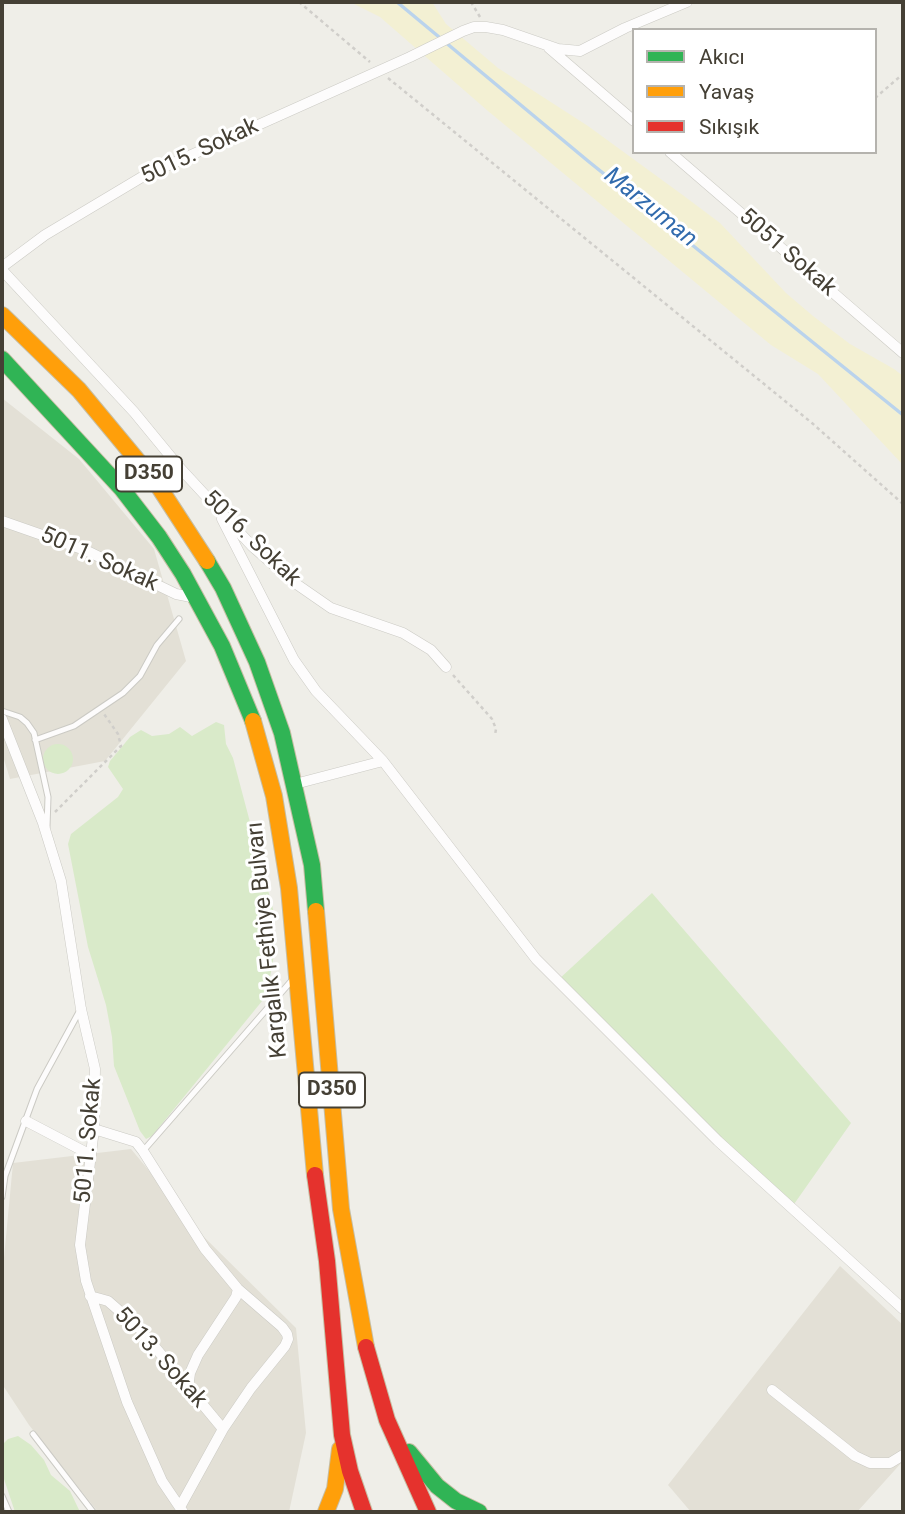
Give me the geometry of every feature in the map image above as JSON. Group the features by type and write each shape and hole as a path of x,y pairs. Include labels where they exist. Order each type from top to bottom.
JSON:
{"highway":[{"name":"Kargalık Fethiye Bulvarı","path":"2,315 79,390 157,484 223,588 257,662 282,733 312,865 341,1209 354,1291 367,1353 387,1420 428,1512"},
{"name":"Kargalık Fethiye Bulvarı","path":"2,359 143,515 197,598 237,677 261,743 283,841 311,1143 327,1261 342,1435 350,1471 364,1512"},
{"path":"387,1420 437,1486 456,1501 479,1512"},
{"path":"326,1512 335,1489 342,1435"}],"street":[{"path":"485,27 503,30 546,46 580,51 625,28 687,2"},
{"name":"5015. Sokak","path":"2,268 45,235 142,177 463,31 485,27"},
{"path":"546,46 632,119"},
{"name":"5051 Sokak","path":"672,154 903,353"},
{"name":"5016. Sokak","path":"2,268 252,546 316,599 331,608 403,633 431,650 446,667"},
{"path":"216,507 294,660 316,691 383,761 536,958 718,1141 903,1309"},
{"name":"5011. Sokak","path":"2,521 85,550 176,594 197,598"},
{"name":"5011. Sokak","path":"2,719 47,834 66,908 81,1009 95,1069 94,1129 80,1245 90,1296 127,1402 162,1481 182,1510"},
{"path":"295,785 383,761"},
{"path":"26,1121 90,1155"},
{"path":"94,1129 136,1142 194,1234 237,1289 282,1327 288,1339 223,1429 182,1510"},
{"path":"188,1388 190,1373 198,1354 236,1297 237,1289"},
{"name":"5013. Sokak","path":"90,1296 108,1301 140,1329 223,1429"},
{"path":"772,1390 855,1456 870,1463 890,1463 903,1455"}],"lane":[{"path":"35,740 74,726 134,684 157,645 179,619"},
{"path":"2,711 11,712 27,723 35,740 48,797 47,834"},
{"path":"143,1151 297,975"},
{"path":"2,1197 5,1176 43,1078 81,1009"},
{"path":"33,1434 93,1512"},
{"path":"2,1496 9,1512"}],"path":[{"path":"299,2 812,423 903,504"},
{"path":"471,2 485,27"},
{"path":"877,96 903,74"},
{"path":"446,667 492,719 495,735"},
{"path":"48,820 121,746 118,734 100,708"}],"shaded area":[{"path":"2,398 79,459 154,549 186,661 105,761 10,779 2,753"},
{"path":"131,1149 204,1237 296,1328 306,1433 289,1512 98,1512 29,1425 2,1384 2,1279 13,1163"},
{"path":"840,1266 903,1325 903,1461 857,1512 691,1512 668,1485"}],"green space":[{"path":"216,722 224,725 226,744 233,758 273,909 276,943 267,995 152,1136 146,1139 140,1131 114,1066 106,1005 88,947 68,844 71,834 118,797 123,789 108,767 130,737 141,730 152,736 169,734 180,727 192,736"},
{"path":"58,744 69,748 73,759 69,770 58,774 47,770 43,759 47,748"},
{"path":"652,893 851,1123 792,1207 558,980"},
{"path":"18,1436 31,1445 44,1460 51,1475 70,1491 80,1512 15,1512 2,1473 2,1445 8,1439"}],"sand":[{"path":"350,2 432,2 446,24 498,68 588,126 720,223 786,293 813,316 850,344 903,376 903,465 818,374 771,345 488,111 380,17"}],"waterway":[{"name":"Marzuman","path":"397,2 588,161 903,415"}],"traffic: fast":[{"path":"2,359 122,489 159,537 183,574 222,646 253,721"},
{"path":"207,561 223,588 257,662 282,733 312,865 316,911"},
{"path":"409,1452 437,1486 456,1501 479,1512"}],"traffic: slow":[{"path":"2,315 79,390 157,484 207,561"},
{"path":"253,721 274,796 289,888 315,1175"},
{"path":"316,911 341,1209 366,1347"},
{"path":"326,1512 335,1489 340,1449"}],"traffic: jam":[{"path":"315,1175 327,1261 342,1435 350,1471 364,1512"},
{"path":"366,1347 387,1420 428,1512"}]}
